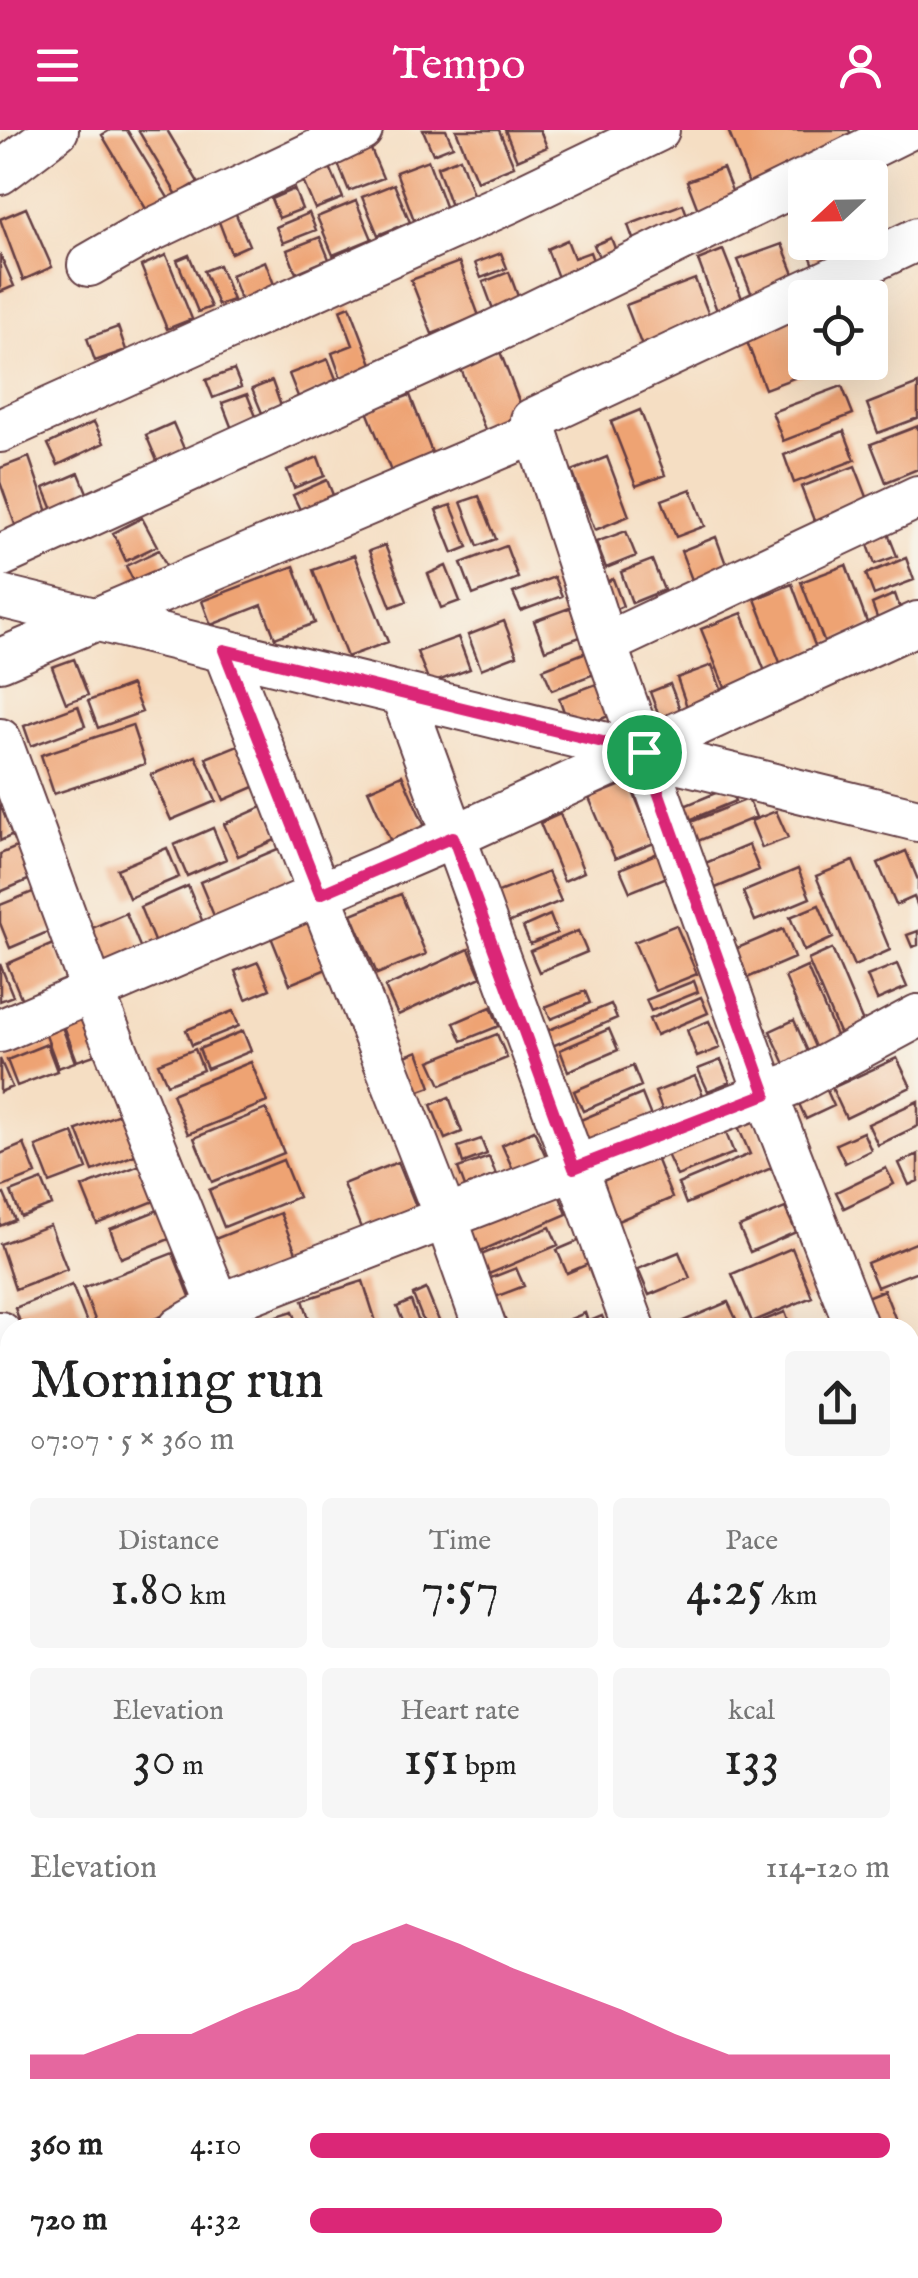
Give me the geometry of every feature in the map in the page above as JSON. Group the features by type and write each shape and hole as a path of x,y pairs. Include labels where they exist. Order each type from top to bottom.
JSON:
{"street":[{"path":"0,172 57,130"},
{"path":"89,265 142,235 361,130"},
{"path":"0,431 509,202 658,130"},
{"path":"844,160 906,130"},
{"path":"0,556 493,332 788,187"},
{"path":"853,1318 766,1094 605,644 532,420 918,238"},
{"path":"0,660 537,432"},
{"path":"605,644 918,497"},
{"path":"0,596 918,820"},
{"path":"0,1031 453,837 918,623"},
{"path":"224,650 482,1318"},
{"path":"402,694 630,1318"},
{"path":"0,740 92,992 224,1316 446,1218 794,1083 918,1016"}],"building":[{"path":"110,130 127,130 173,206 152,219 102,135"},
{"path":"138,130 167,130 198,182 177,195"},
{"path":"423,130 446,130 453,146 433,154"},
{"path":"456,130 499,130 514,166 477,181"},
{"path":"505,130 540,130 547,147 517,160"},
{"path":"728,130 849,130 857,152 836,160 788,160 788,178 752,192"},
{"path":"370,147 383,178 349,191 337,161"},
{"path":"460,158 474,197 451,206 437,167"},
{"path":"327,160 343,198 315,209 299,172"},
{"path":"428,160 446,209 414,220 396,172"},
{"path":"723,168 736,201 700,215 687,181"},
{"path":"394,184 410,222 378,235 362,197"},
{"path":"294,189 302,209 279,218 271,199"},
{"path":"356,201 372,239 333,255 317,217"},
{"path":"683,204 692,229 637,250 628,225"},
{"path":"233,207 249,245 231,253 216,214"},
{"path":"26,208 52,267 23,280 0,219"},
{"path":"309,213 316,230 283,243 276,227"},
{"path":"320,237 329,259 296,273 287,250"},
{"path":"611,238 618,256 601,262 594,245"},
{"path":"567,240 574,258 590,252 598,274 562,288 547,249"},
{"path":"782,244 796,280 788,280 788,293 756,305 738,260"},
{"path":"723,250 745,306 719,316 698,260"},
{"path":"501,253 507,268 481,278 475,263"},
{"path":"0,254 14,286 0,292"},
{"path":"166,255 192,319 167,329 141,266"},
{"path":"189,255 211,307 198,312 177,260"},
{"path":"812,260 836,260 815,268"},
{"path":"265,261 275,287 241,301 231,275"},
{"path":"459,262 479,316 432,334 411,280"},
{"path":"219,265 233,300 218,305 204,271"},
{"path":"509,272 519,299 493,309 483,282"},
{"path":"695,279 714,328 645,354 626,305"},
{"path":"350,306 374,369 342,381 332,353 353,345 340,310"},
{"path":"788,317 789,380 765,389 744,334"},
{"path":"118,327 126,350 95,361 87,338"},
{"path":"499,349 525,417 486,432 459,364"},
{"path":"328,359 338,384 299,399 289,374"},
{"path":"234,370 241,387 213,398 206,380"},
{"path":"272,381 281,406 262,413 252,389"},
{"path":"918,384 918,418 878,433 867,404"},
{"path":"842,386 853,414 783,441 772,412"},
{"path":"247,394 257,419 232,429 222,403"},
{"path":"410,395 434,458 392,474 367,411"},
{"path":"640,410 665,475 636,486 611,422"},
{"path":"94,422 104,443 58,465 48,444"},
{"path":"173,423 185,451 158,463 146,435"},
{"path":"918,426 918,469 886,482 871,444"},
{"path":"844,431 855,460 794,483 784,455"},
{"path":"29,457 51,521 18,533 0,482 0,468"},
{"path":"318,457 325,476 294,488 287,470"},
{"path":"607,457 629,516 595,530 572,471"},
{"path":"855,466 869,502 815,523 801,487"},
{"path":"79,473 90,500 55,515 44,488"},
{"path":"327,480 337,505 304,518 293,495"},
{"path":"691,489 705,526 676,537 662,500"},
{"path":"479,496 496,539 478,546 461,502"},
{"path":"451,505 468,547 453,553 436,510"},
{"path":"142,518 157,546 126,561 113,533"},
{"path":"885,526 897,556 875,564 864,534"},
{"path":"626,531 636,556 606,568 596,542"},
{"path":"716,537 727,567 692,580 681,551"},
{"path":"385,545 407,601 391,607 369,551"},
{"path":"506,546 518,578 473,595 461,563"},
{"path":"159,550 169,572 137,588 126,566"},
{"path":"354,555 388,642 347,657 313,570"},
{"path":"906,558 914,580 874,595 866,574"},
{"path":"652,560 664,590 632,603 621,572"},
{"path":"846,565 869,628 825,644 801,582"},
{"path":"294,566 315,623 275,638 262,605 211,625 202,601"},
{"path":"446,566 460,601 441,608 428,574"},
{"path":"554,577 562,596 521,611 513,593"},
{"path":"613,579 623,606 611,611 601,584"},
{"path":"792,584 817,651 781,665 755,599"},
{"path":"895,594 902,614 879,623 872,604"},
{"path":"572,607 583,636 545,650 534,621"},
{"path":"742,613 766,674 726,690 701,629"},
{"path":"504,621 517,655 481,669 468,635"},
{"path":"458,637 470,669 430,684 417,652"},
{"path":"589,651 597,673 552,690 543,669"},
{"path":"74,659 88,695 66,703 52,667"},
{"path":"712,665 724,697 688,710 677,678"},
{"path":"599,683 611,715 571,731 559,698"},
{"path":"670,684 681,712 660,719 650,692"},
{"path":"131,685 142,712 98,728 88,701"},
{"path":"78,706 85,726 31,746 24,726"},
{"path":"132,725 145,764 54,794 41,755"},
{"path":"243,743 261,784 224,800 206,758"},
{"path":"196,756 216,801 171,820 151,775"},
{"path":"402,775 426,829 392,844 368,790"},
{"path":"629,782 654,843 615,859 589,798"},
{"path":"730,787 735,801 687,821 682,807"},
{"path":"748,799 756,817 693,843 686,824"},
{"path":"0,804 13,835 0,841"},
{"path":"269,804 282,837 238,856 224,824"},
{"path":"776,811 788,838 762,848 751,821"},
{"path":"560,814 584,872 564,881 540,823"},
{"path":"213,828 226,859 187,876 174,845"},
{"path":"22,845 35,877 0,892 0,854"},
{"path":"749,845 759,870 713,889 703,864"},
{"path":"167,848 179,877 129,898 117,869"},
{"path":"280,848 298,889 217,923 200,882"},
{"path":"906,851 918,880 918,907 914,897 896,905 878,863"},
{"path":"658,853 667,877 630,892 620,869"},
{"path":"853,861 890,950 854,966 816,876"},
{"path":"798,869 810,898 755,921 743,892"},
{"path":"548,872 561,901 508,923 496,893"},
{"path":"188,886 204,925 156,946 140,907"},
{"path":"40,889 57,928 10,948 0,923 0,905"},
{"path":"401,894 426,954 377,974 352,914"},
{"path":"819,905 833,938 804,951 790,917"},
{"path":"126,913 141,949 105,965 90,929"},
{"path":"550,915 557,933 530,944 523,927"},
{"path":"308,917 329,968 290,984 269,932"},
{"path":"676,925 697,974 655,991 634,942"},
{"path":"783,929 794,958 740,981 728,952"},
{"path":"578,931 587,952 539,972 530,951"},
{"path":"918,931 918,945 912,947 907,935"},
{"path":"53,944 69,982 22,1000 7,964"},
{"path":"469,949 481,977 398,1015 385,987"},
{"path":"832,949 867,1032 843,1042 808,960"},
{"path":"258,962 270,989 246,999 235,971"},
{"path":"0,964 13,996 0,1001"},
{"path":"897,964 907,987 877,1000 867,976"},
{"path":"807,967 840,1045 818,1054 785,977"},
{"path":"694,981 698,992 651,1011 646,1000"},
{"path":"585,991 590,1003 551,1019 545,1007"},
{"path":"701,997 708,1013 656,1035 649,1019"},
{"path":"611,1004 617,1018 550,1047 544,1032"},
{"path":"491,1007 499,1026 462,1041 454,1023"},
{"path":"86,1008 103,1052 77,1061 61,1018"},
{"path":"233,1011 239,1026 192,1045 186,1030"},
{"path":"794,1020 809,1054 785,1064 770,1031"},
{"path":"709,1021 720,1048 697,1057 687,1030"},
{"path":"61,1024 75,1062 58,1068 44,1030"},
{"path":"609,1029 618,1050 568,1071 560,1050"},
{"path":"243,1031 251,1051 207,1069 199,1049"},
{"path":"497,1034 507,1058 441,1085 430,1061"},
{"path":"47,1044 57,1071 17,1086 7,1060"},
{"path":"195,1049 203,1070 167,1084 158,1063"},
{"path":"418,1051 431,1087 409,1095 397,1059"},
{"path":"897,1058 911,1087 846,1118 832,1088"},
{"path":"0,1059 12,1087 0,1092"},
{"path":"721,1060 730,1082 708,1091 698,1069"},
{"path":"251,1062 267,1102 188,1134 172,1094"},
{"path":"633,1066 641,1086 583,1111 574,1091"},
{"path":"695,1076 703,1095 663,1112 655,1092"},
{"path":"824,1084 834,1106 806,1119 796,1097"},
{"path":"642,1094 652,1119 580,1149 571,1124"},
{"path":"449,1097 462,1132 445,1139 431,1105"},
{"path":"918,1101 918,1126 878,1145 868,1124"},
{"path":"266,1109 284,1153 212,1182 194,1138"},
{"path":"127,1111 143,1152 93,1171 77,1130"},
{"path":"752,1115 774,1167 686,1204 678,1184 750,1154 736,1122"},
{"path":"724,1128 734,1153 677,1176 666,1152"},
{"path":"534,1130 548,1161 516,1176 502,1145"},
{"path":"863,1132 871,1150 845,1163 836,1144"},
{"path":"73,1133 87,1169 50,1183 36,1147"},
{"path":"481,1139 487,1154 463,1163 458,1147"},
{"path":"24,1144 36,1174 0,1188 0,1154"},
{"path":"918,1154 918,1181 909,1185 899,1163"},
{"path":"489,1157 496,1175 465,1187 458,1168"},
{"path":"656,1158 672,1198 613,1223 596,1184"},
{"path":"283,1160 298,1197 224,1227 209,1190"},
{"path":"148,1162 162,1198 97,1224 82,1187"},
{"path":"398,1162 418,1211 363,1233 343,1184"},
{"path":"886,1168 894,1184 844,1208 836,1192"},
{"path":"42,1180 52,1205 21,1217 11,1192"},
{"path":"558,1192 567,1214 476,1253 467,1231"},
{"path":"4,1194 15,1220 0,1226 0,1195"},
{"path":"785,1208 796,1232 750,1252 739,1227"},
{"path":"161,1209 172,1238 121,1258 110,1229"},
{"path":"280,1213 299,1260 229,1288 210,1241"},
{"path":"50,1225 67,1269 15,1289 0,1244"},
{"path":"550,1227 558,1245 484,1276 476,1257"},
{"path":"583,1239 593,1262 567,1273 557,1250"},
{"path":"918,1242 918,1271 877,1287 867,1263"},
{"path":"792,1248 812,1297 762,1318 750,1318 732,1274"},
{"path":"679,1252 690,1278 649,1295 638,1269"},
{"path":"173,1253 193,1304 157,1318 94,1318 83,1288"},
{"path":"516,1268 524,1286 490,1299 483,1281"},
{"path":"363,1281 375,1318 309,1318 303,1300"},
{"path":"72,1285 85,1318 18,1318 15,1308"},
{"path":"426,1289 438,1318 422,1318 413,1295"},
{"path":"884,1290 895,1318 872,1318 864,1298"},
{"path":"411,1301 417,1318 402,1318 397,1307"},
{"path":"728,1302 736,1318 690,1318"},
{"path":"293,1311 295,1318 274,1318"}],"route":[{"path":"224,650 402,694 644,752 766,1094 574,1168 453,837 320,894 224,650"}]}
